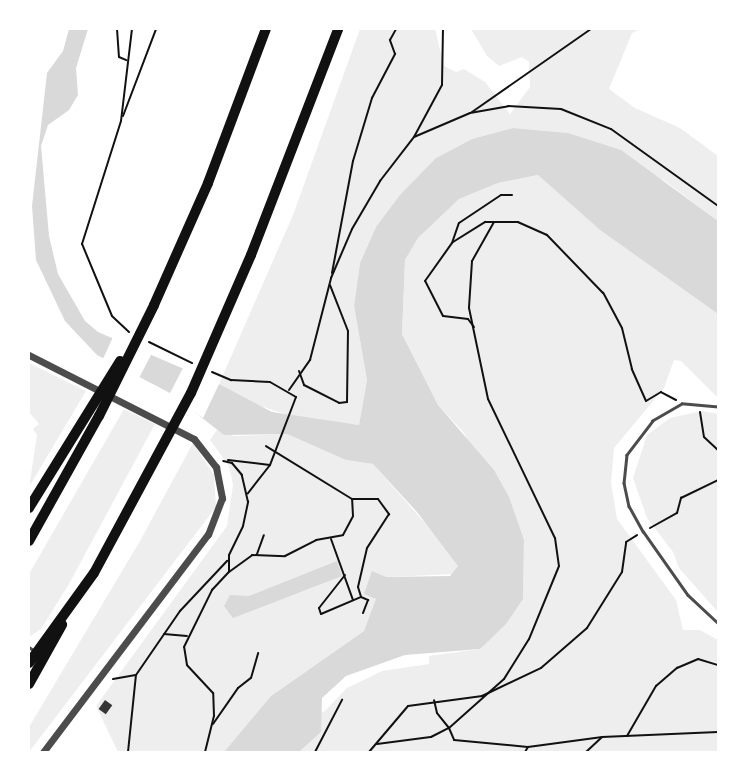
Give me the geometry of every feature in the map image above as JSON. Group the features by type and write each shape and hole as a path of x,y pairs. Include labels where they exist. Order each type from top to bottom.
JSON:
{"highway":[{"path":"29,541 99,416 154,305 208,183 266,29"},
{"path":"29,684 94,573 163,447 216,340 338,29"},
{"path":"29,508 154,305"},
{"path":"29,662 32,650 94,573"}],"street":[{"path":"29,355 194,439 216,467 222,498 208,534 43,752"}],"lane":[{"path":"718,406 682,404 653,421 627,455 626,497 642,531 688,596 718,623"}],"path":[{"path":"117,29 119,57 126,60"},
{"path":"121,121 126,60 132,29"},
{"path":"131,333 112,316 82,244 121,121 156,29"},
{"path":"288,390 299,371 310,360 330,285 354,161 372,98 395,54 390,40 396,29"},
{"path":"331,278 380,181 414,137 442,85 443,29"},
{"path":"414,137 470,113 590,29"},
{"path":"470,113 508,106 561,109 611,129 718,206"},
{"path":"475,329 468,319 444,316 424,286 452,242 459,223 467,216 502,195 512,195"},
{"path":"452,242 485,222 518,222 547,235 603,293 622,328 632,369 646,401 661,392 701,412 704,438 718,450"},
{"path":"377,744 431,737 449,728 474,709 482,696 504,679 529,639 559,566 555,538 488,399 475,329 469,308 472,261 494,222"},
{"path":"299,371 304,385 339,403 347,402 348,331 330,285"},
{"path":"147,341 196,365"},
{"path":"205,369 231,380 270,382 288,390 296,397 270,465 248,493 243,526 228,560 229,572"},
{"path":"266,446 352,499 378,499 389,514 368,548 358,588 360,596 368,600 363,613"},
{"path":"248,493 237,467 225,461 270,465"},
{"path":"370,752 402,709 434,700 482,696 541,668 587,628 622,572 626,542 642,531 677,513 681,498 718,480"},
{"path":"205,752 213,724 213,692 187,666 187,636 212,590 229,572 257,554 285,556 316,540 331,538 349,527 352,499"},
{"path":"257,554 264,535"},
{"path":"331,538 354,600"},
{"path":"128,752 136,674 164,634 214,570 228,560"},
{"path":"345,575 319,608 321,614 360,596"},
{"path":"164,634 187,636"},
{"path":"213,724 238,688 251,678 258,653"},
{"path":"627,736 656,686 677,668 698,659 718,665"},
{"path":"113,679 136,674"},
{"path":"315,752 342,700"},
{"path":"434,700 437,713 449,728 454,740 528,747 602,737 718,732"},
{"path":"586,752 602,737"},
{"path":"525,752 528,747"}],"shaded area":[{"path":"69,29 88,29 76,68 78,95 69,110 48,125 41,146 49,236 58,274 85,321 98,332 219,384 272,412 359,425 367,380 354,306 360,263 376,227 400,195 436,158 472,139 513,128 568,133 621,150 718,221 718,314 600,230 538,175 498,183 459,199 418,238 405,260 402,334 438,405 494,470 509,497 524,540 523,599 506,624 480,649 405,655 346,676 322,698 321,732 299,752 224,752 271,696 364,631 376,599 364,594 372,571 386,577 450,576 458,566 417,512 373,464 346,460 287,434 224,435 170,393 97,355 65,321 36,260 32,206 47,73 63,51"},
{"path":"360,29 435,29 444,66 456,72 464,69 485,82 510,114 530,87 529,62 522,57 499,66 487,56 471,29 641,29 632,33 609,89 635,108 680,128 718,156 718,221 665,181 568,133 513,128 472,139 436,158 376,227 360,263 354,306 367,380 359,425 298,418 248,402 219,384 293,215"},
{"path":"538,175 600,230 718,314 718,398 681,361 674,360 664,388 614,448 611,483 617,519 676,600 683,630 700,630 718,640 718,752 299,752 321,732 319,711 324,712 347,688 382,671 429,664 429,656 480,649 523,599 524,540 464,433 438,405 402,334 405,260 418,238 459,199 498,183"},
{"path":"29,363 86,391 29,487 37,435 33,429 39,424 29,412"},
{"path":"124,409 155,424 69,584 41,629 29,637 29,574"},
{"path":"702,411 718,414 718,612 679,568 673,552 647,518 633,478 647,435 670,418"},
{"path":"217,430 234,436 287,434 346,460 373,464 445,546 458,566 456,574 386,577 364,631 271,696 224,752 118,752 96,706 227,526 233,485 229,466 210,440"},
{"path":"193,443 214,475 216,507 29,752 29,727 140,541"},
{"path":"337,561 342,576 233,618 224,606 230,595 249,596"}],"pier":[{"path":"113,337 152,353 138,380 102,361"},
{"path":"183,368 220,382 203,418 169,395"}],"building":[{"path":"105,700 112,705 106,714 99,709"}]}
